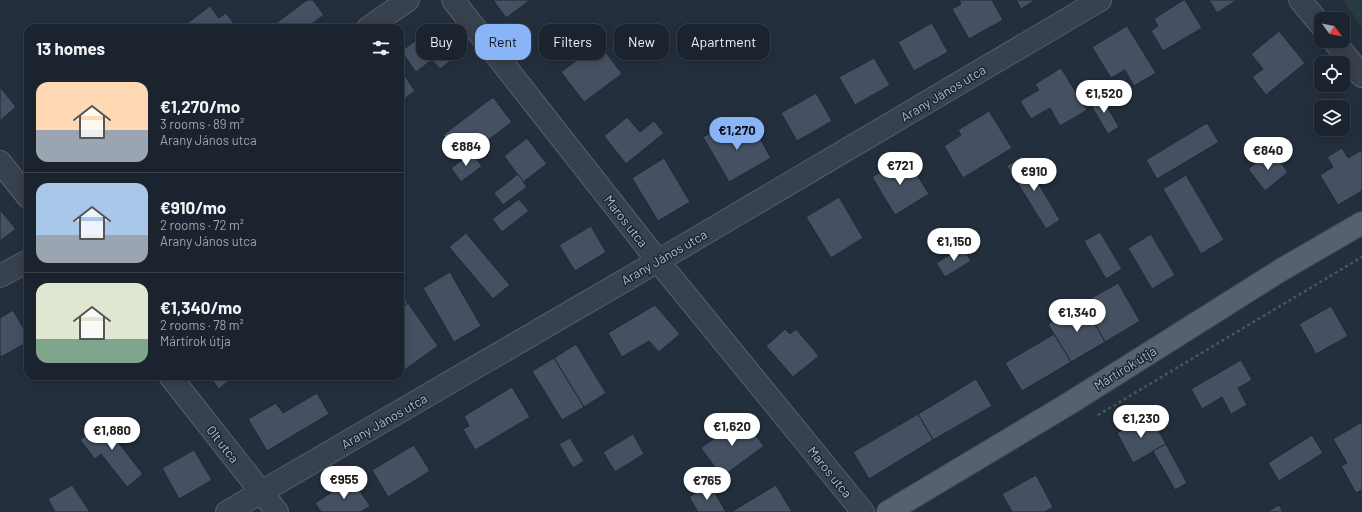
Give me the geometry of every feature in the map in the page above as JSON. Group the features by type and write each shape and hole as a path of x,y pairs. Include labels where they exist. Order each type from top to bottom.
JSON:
{"main road":[{"name":"Mártírok útja","path":"888,512 1070,403 1281,270 1362,223"}],"street":[{"path":"374,24 408,0"},
{"name":"Maros utca","path":"454,0 658,261 863,512"},
{"name":"Arany János utca","path":"227,512 658,261 1100,0"},
{"path":"1300,0 1314,17"},
{"path":"1340,48 1362,76"},
{"path":"0,162 24,191"},
{"path":"0,276 24,263"},
{"name":"Olt utca","path":"173,380 277,512"}],"path":[{"path":"1091,419 1362,257"}],"green space":[{"path":"1343,0 1362,0 1362,28"}],"building":[{"path":"307,0 313,0 324,15 312,24 275,24"},
{"path":"493,0 530,0 506,18"},
{"path":"959,0 992,0 1003,20 969,39 952,9 961,4"},
{"path":"1016,0 1035,0 1021,9"},
{"path":"1185,0 1202,28 1163,51 1151,31 1158,26 1154,19"},
{"path":"1209,0 1237,0 1217,13"},
{"path":"210,6 219,18 226,13 234,24 186,24"},
{"path":"932,23 948,52 914,71 898,42"},
{"path":"1127,26 1156,73 1134,86 1125,70 1111,78 1092,47"},
{"path":"1279,31 1305,63 1266,95 1252,77 1263,69 1251,54"},
{"path":"416,40 416,60 432,60 416,72 404,55 404,49"},
{"path":"606,52 622,74 584,102 561,72 577,60 606,60"},
{"path":"874,58 890,85 855,105 839,77"},
{"path":"432,60 452,60 440,69"},
{"path":"1061,68 1087,110 1060,126 1050,108 1031,119 1020,101 1039,90 1035,84"},
{"path":"404,74 415,91 404,99"},
{"path":"0,87 16,107 0,121"},
{"path":"816,93 832,121 797,141 781,113"},
{"path":"1100,95 1119,127 1108,134 1089,102"},
{"path":"493,97 512,122 483,144 478,137 457,153 443,135"},
{"path":"989,111 1012,148 963,178 944,146 961,135 958,130"},
{"path":"627,117 640,132 654,121 664,133 626,164 604,136"},
{"path":"751,122 771,158 729,182 703,137 721,127 726,136"},
{"path":"1207,123 1219,142 1157,179 1146,160"},
{"path":"527,138 547,164 523,182 504,156"},
{"path":"1342,148 1348,158 1362,150 1362,191 1338,205 1320,175 1333,167 1327,157"},
{"path":"1272,151 1288,172 1265,191 1248,169"},
{"path":"472,153 482,166 461,182 451,168"},
{"path":"1022,156 1060,220 1046,229 1007,166"},
{"path":"906,157 929,194 895,215 872,177"},
{"path":"664,158 690,202 658,221 632,178"},
{"path":"518,174 527,187 503,205 494,193"},
{"path":"1186,175 1224,240 1201,254 1163,189"},
{"path":"839,197 863,238 831,258 806,217"},
{"path":"519,199 529,211 502,232 492,219"},
{"path":"0,210 16,229 0,241"},
{"path":"591,226 606,252 575,271 559,245"},
{"path":"1100,232 1122,269 1106,279 1084,241"},
{"path":"466,233 510,285 493,299 449,247"},
{"path":"1151,234 1175,275 1152,289 1128,248"},
{"path":"963,247 971,261 945,277 936,263"},
{"path":"450,272 481,326 454,342 423,288"},
{"path":"1118,283 1140,321 1105,342 1083,303"},
{"path":"404,298 408,303 404,306"},
{"path":"408,303 438,346 404,370 404,306"},
{"path":"1083,303 1105,342 1071,362 1048,324"},
{"path":"655,305 680,334 659,352 649,341 622,357 608,333"},
{"path":"1331,306 1348,336 1316,354 1299,324"},
{"path":"13,310 24,329 24,344 1,357 0,355 0,318"},
{"path":"785,329 790,334 796,329 819,356 793,377 766,346"},
{"path":"1054,334 1071,362 1022,391 1005,363"},
{"path":"576,344 606,393 584,407 554,358"},
{"path":"554,358 584,407 562,420 532,371"},
{"path":"1241,360 1252,380 1238,388 1247,405 1231,414 1222,397 1202,409 1191,389"},
{"path":"976,379 992,406 933,440 918,414"},
{"path":"212,380 229,380 219,389"},
{"path":"512,387 530,417 475,450 463,429 469,426 464,416"},
{"path":"317,393 329,414 267,451 248,419 276,403 283,413"},
{"path":"918,414 933,440 869,479 853,452"},
{"path":"1149,414 1166,444 1133,463 1117,433"},
{"path":"110,417 124,436 117,441 143,474 127,487 101,454 95,459 80,440"},
{"path":"742,418 764,446 722,477 701,448"},
{"path":"1362,422 1362,490 1356,493 1341,466 1347,463 1333,439"},
{"path":"633,434 644,454 615,472 603,452"},
{"path":"1312,435 1323,453 1279,481 1268,463"},
{"path":"570,438 584,461 573,468 559,444"},
{"path":"1166,444 1187,483 1175,490 1153,451"},
{"path":"414,445 430,471 388,497 372,470"},
{"path":"194,450 212,480 179,499 162,468"},
{"path":"1036,475 1053,507 1045,512 1012,512 1002,494"},
{"path":"352,479 370,506 361,512 321,512 315,503"},
{"path":"710,484 726,512 698,512 689,497"},
{"path":"72,485 90,512 55,512 48,499"},
{"path":"776,485 792,512 731,512"},
{"path":"1279,505 1283,512 1267,512"}]}
